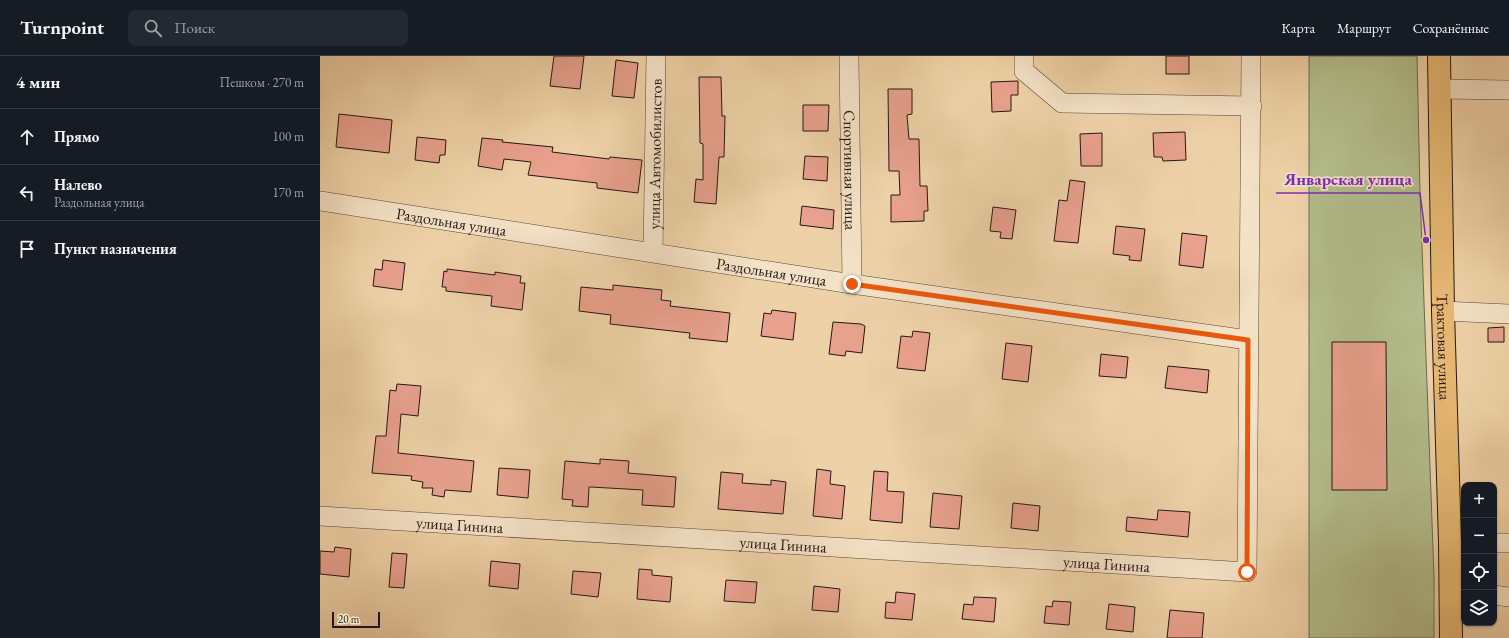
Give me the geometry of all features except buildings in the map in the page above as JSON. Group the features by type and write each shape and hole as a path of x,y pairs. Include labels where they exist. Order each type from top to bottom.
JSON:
{"main road":[{"name":"Трактовая улица","path":"1439,56 1443,311 1457,543 1457,590 1451,638"}],"street":[{"name":"улица Автомобилистов","path":"653,252 656,56"},
{"name":"Спортивная улица","path":"849,56 852,284"},
{"path":"1024,56 1024,71 1062,103 1252,106"},
{"path":"1248,340 1252,106 1251,56"},
{"path":"1440,89 1509,90"},
{"name":"Раздольная улица","path":"320,201 852,284 1248,340"},
{"path":"1443,311 1509,314"},
{"name":"улица Гинина","path":"320,516 1247,572 1248,340"},
{"path":"1497,543 1509,543"},
{"path":"1497,595 1509,597"}],"green space":[{"path":"1309,56 1417,56 1420,192 1434,577 1434,638 1309,638"}],"place":[{"name":"Январская улица","path":"1426,240"}],"route":[{"path":"852,284 1248,340 1247,572"}]}
